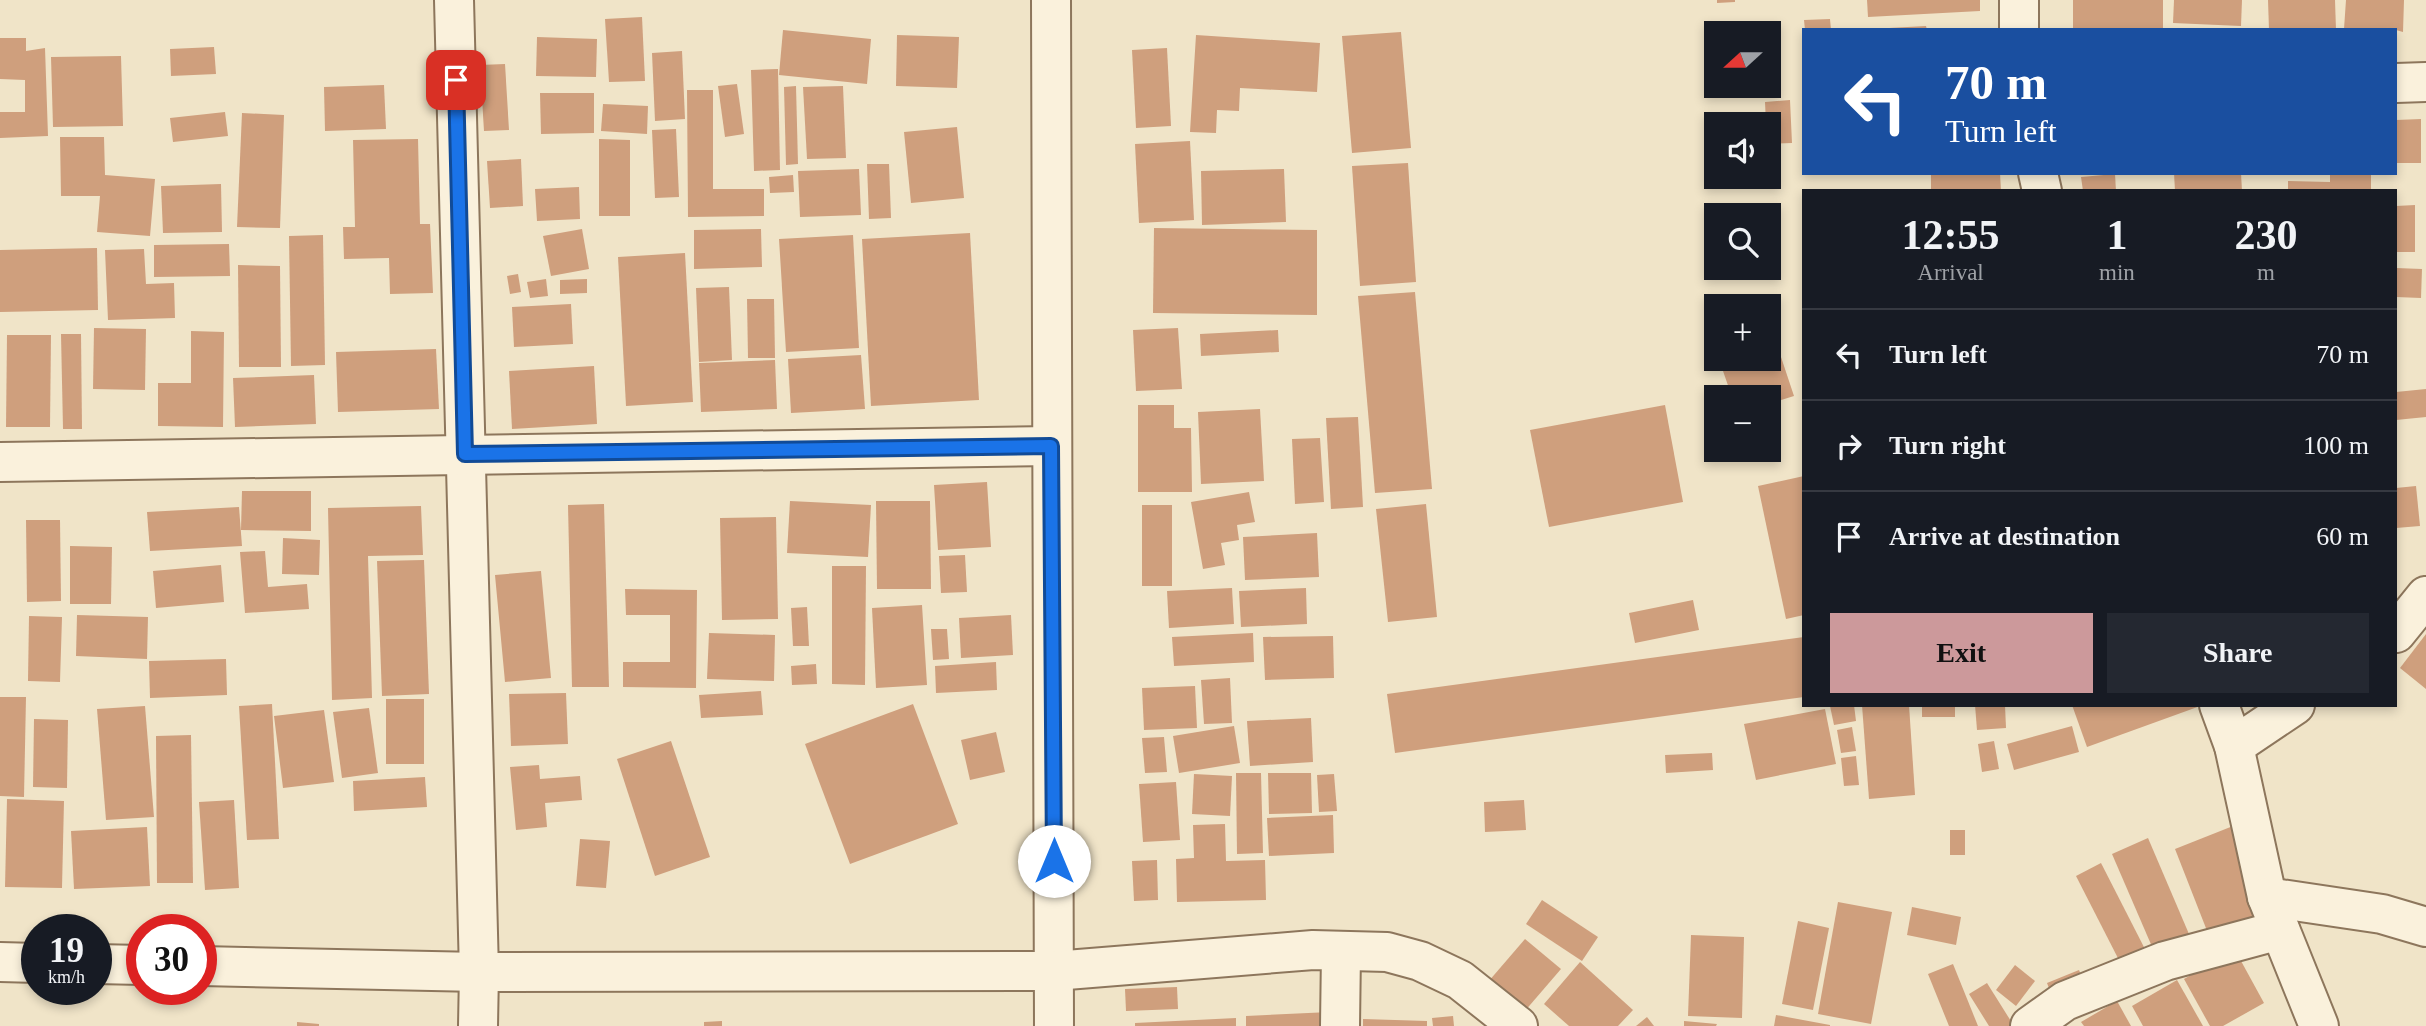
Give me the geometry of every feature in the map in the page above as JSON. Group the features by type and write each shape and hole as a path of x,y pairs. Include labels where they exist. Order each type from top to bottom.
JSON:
{"street":[{"path":"454,0 479,972 478,1026"},
{"path":"1051,0 1054,1026"},
{"path":"2019,0 2020,28"},
{"path":"2397,83 2426,82"},
{"path":"0,462 1051,446"},
{"path":"2397,632 2426,596"},
{"path":"2220,707 2234,746 2273,913 2319,1026"},
{"path":"2234,746 2292,707"},
{"path":"2030,1026 2065,1001 2165,961 2273,913 2382,915 2426,927"},
{"path":"217,967 479,972 1054,971 1313,950 1387,952 1420,961 1460,980 1518,1026"},
{"path":"1340,1026 1341,952"},
{"path":"0,962 21,963"}],"building":[{"path":"1717,0 1735,0 1735,2 1717,3"},
{"path":"1867,0 1980,0 1980,11 1868,17"},
{"path":"2073,0 2163,0 2163,28 2073,28"},
{"path":"2174,0 2242,0 2241,26 2173,23"},
{"path":"2268,0 2335,0 2336,28 2269,28"},
{"path":"2346,0 2404,0 2403,32 2397,28 2344,28"},
{"path":"642,17 645,81 609,82 605,19"},
{"path":"1830,19 1831,28 1805,28 1804,20"},
{"path":"1926,26 1926,28 1889,28"},
{"path":"783,30 871,39 867,84 779,75"},
{"path":"1401,32 1411,148 1352,153 1342,36"},
{"path":"897,35 959,37 957,88 896,86"},
{"path":"1196,35 1320,43 1317,92 1240,88 1239,111 1217,110 1216,133 1190,132"},
{"path":"537,37 597,39 596,77 536,76"},
{"path":"0,38 26,38 26,51 45,48 48,136 0,138 0,112 25,112 25,80 0,79"},
{"path":"214,47 216,74 171,76 170,49"},
{"path":"1167,48 1171,126 1136,128 1132,50"},
{"path":"682,51 685,119 655,121 652,53"},
{"path":"121,56 123,126 53,127 51,57"},
{"path":"505,64 509,130 484,131 480,65"},
{"path":"778,69 780,170 754,171 751,70"},
{"path":"737,84 744,134 725,137 718,86"},
{"path":"384,85 386,129 325,131 324,87"},
{"path":"796,86 798,164 786,165 784,87"},
{"path":"843,86 846,158 807,159 803,87"},
{"path":"687,90 713,90 713,189 764,189 764,216 688,217"},
{"path":"540,93 594,93 594,133 541,134"},
{"path":"1790,100 1792,143 1781,143 1781,112 1765,112 1765,102"},
{"path":"603,104 648,106 647,134 601,131"},
{"path":"225,112 228,136 173,142 170,118"},
{"path":"242,113 284,115 280,228 237,227"},
{"path":"2421,119 2421,163 2397,163 2397,120"},
{"path":"957,127 964,198 911,203 904,132"},
{"path":"676,129 679,197 655,198 652,130"},
{"path":"60,137 104,137 105,175 155,179 150,236 97,232 100,196 61,196"},
{"path":"418,139 420,224 430,224 433,293 390,294 389,258 344,259 343,227 355,227 353,140"},
{"path":"599,139 630,140 630,216 599,216"},
{"path":"1190,141 1194,220 1139,223 1135,144"},
{"path":"521,159 523,206 490,208 487,161"},
{"path":"1408,163 1416,282 1360,286 1352,166"},
{"path":"867,164 889,164 891,218 869,219"},
{"path":"859,169 861,215 800,217 798,171"},
{"path":"1284,169 1286,222 1202,225 1201,171"},
{"path":"793,175 794,192 770,193 769,177"},
{"path":"1931,175 2000,175 2001,189 1931,189"},
{"path":"2115,175 2116,189 2083,189 2081,177"},
{"path":"2174,175 2241,175 2242,189 2175,189"},
{"path":"2330,175 2371,175 2371,189 2288,189 2288,181 2330,182"},
{"path":"221,184 222,232 163,233 161,186"},
{"path":"579,187 580,219 537,221 535,189"},
{"path":"2415,205 2415,252 2397,252 2397,206"},
{"path":"1154,228 1317,230 1317,315 1153,313"},
{"path":"582,229 589,269 551,276 543,236"},
{"path":"761,229 762,267 694,269 694,230"},
{"path":"970,233 979,400 871,406 862,239"},
{"path":"323,235 325,365 291,366 289,236"},
{"path":"853,235 859,348 786,352 779,239"},
{"path":"229,244 230,276 154,277 154,245"},
{"path":"97,248 98,310 0,312 0,250"},
{"path":"144,249 146,284 174,283 175,318 108,320 105,250"},
{"path":"685,253 693,402 626,406 618,257"},
{"path":"238,265 280,266 281,367 239,367"},
{"path":"2397,268 2422,269 2421,298 2397,297"},
{"path":"518,274 521,292 510,294 507,276"},
{"path":"546,279 548,296 530,298 527,282"},
{"path":"587,279 587,293 560,294 560,280"},
{"path":"729,287 732,360 699,362 696,288"},
{"path":"1415,292 1432,489 1375,493 1358,296"},
{"path":"747,299 774,299 775,358 748,358"},
{"path":"571,304 573,344 514,347 512,307"},
{"path":"94,328 146,329 145,390 93,389"},
{"path":"1178,328 1182,389 1136,391 1133,330"},
{"path":"1278,330 1279,352 1201,356 1200,334"},
{"path":"191,331 224,332 223,427 158,426 158,383 191,383"},
{"path":"61,334 81,334 82,429 63,429"},
{"path":"7,335 51,335 50,427 6,427"},
{"path":"436,349 439,409 338,412 336,352"},
{"path":"861,355 865,409 791,413 788,359"},
{"path":"1781,357 1794,396 1781,400 1781,385 1728,385 1723,371 1781,371"},
{"path":"775,360 777,409 701,412 699,363"},
{"path":"594,366 597,424 512,429 509,371"},
{"path":"314,375 316,424 235,427 233,378"},
{"path":"2426,389 2426,417 2397,420 2397,392"},
{"path":"1138,405 1174,405 1174,428 1191,428 1192,492 1138,492"},
{"path":"1665,405 1683,502 1549,527 1530,430"},
{"path":"1260,409 1264,481 1201,484 1198,412"},
{"path":"1358,417 1363,507 1331,509 1326,418"},
{"path":"1320,438 1324,502 1295,504 1292,439"},
{"path":"1802,476 1802,615 1786,619 1758,486"},
{"path":"987,482 991,547 938,550 934,485"},
{"path":"2416,486 2420,526 2397,528 2397,488"},
{"path":"242,491 311,491 311,531 241,530"},
{"path":"1249,492 1255,522 1237,525 1239,540 1221,543 1225,565 1203,569 1191,502"},
{"path":"790,501 871,505 868,557 787,553"},
{"path":"876,501 930,501 931,589 877,589"},
{"path":"604,504 609,687 572,687 568,505"},
{"path":"1426,504 1437,617 1388,622 1376,509"},
{"path":"1142,505 1172,505 1172,586 1142,586"},
{"path":"421,506 423,555 368,556 372,698 332,700 328,508"},
{"path":"239,507 242,546 150,551 147,512"},
{"path":"776,517 778,619 722,620 720,518"},
{"path":"26,520 60,520 61,601 27,602"},
{"path":"1317,533 1319,577 1245,580 1243,537"},
{"path":"283,538 320,540 319,575 282,574"},
{"path":"70,546 112,547 111,604 70,604"},
{"path":"265,551 268,587 307,584 309,609 245,613 240,552"},
{"path":"965,555 967,592 941,593 939,556"},
{"path":"424,560 429,694 382,696 377,561"},
{"path":"221,565 224,602 156,608 153,571"},
{"path":"832,566 866,566 865,685 832,684"},
{"path":"541,571 551,678 505,682 495,575"},
{"path":"1232,588 1234,624 1169,628 1167,591"},
{"path":"1306,588 1307,624 1241,627 1239,591"},
{"path":"625,589 697,590 696,688 623,687 623,662 670,662 670,615 626,615"},
{"path":"1693,600 1699,630 1635,643 1629,613"},
{"path":"922,605 927,685 876,688 872,608"},
{"path":"807,607 809,646 793,646 791,608"},
{"path":"77,615 148,617 147,659 76,656"},
{"path":"1011,615 1013,655 961,658 959,618"},
{"path":"29,616 62,617 60,682 28,681"},
{"path":"931,629 947,629 949,659 933,660"},
{"path":"709,633 775,635 774,681 707,679"},
{"path":"1253,633 1254,662 1174,666 1172,637"},
{"path":"2426,634 2426,689 2400,668"},
{"path":"1333,636 1334,678 1265,680 1263,637"},
{"path":"1802,637 1802,697 1395,753 1387,694"},
{"path":"226,659 227,695 150,698 149,661"},
{"path":"996,662 997,690 936,693 935,666"},
{"path":"816,664 817,684 792,685 791,666"},
{"path":"1230,678 1232,723 1204,724 1201,680"},
{"path":"1195,686 1197,728 1144,730 1142,688"},
{"path":"761,691 763,715 701,718 699,695"},
{"path":"566,693 568,744 511,746 509,694"},
{"path":"0,697 26,697 24,797 0,796"},
{"path":"386,699 424,699 424,764 386,764"},
{"path":"272,704 279,839 247,840 239,706"},
{"path":"913,704 958,824 850,864 805,744"},
{"path":"145,706 154,817 106,820 97,709"},
{"path":"1830,707 1854,707 1856,721 1834,725"},
{"path":"1862,707 1909,707 1915,795 1869,799"},
{"path":"1922,707 1955,707 1955,717 1922,717"},
{"path":"1975,707 2005,707 2006,728 1977,730"},
{"path":"2073,707 2197,707 2087,747"},
{"path":"369,708 378,773 342,778 333,712"},
{"path":"1825,709 1836,764 1756,780 1744,724"},
{"path":"324,710 334,782 283,788 274,716"},
{"path":"1311,718 1313,762 1250,766 1247,721"},
{"path":"34,719 68,720 67,788 33,787"},
{"path":"1234,726 1240,763 1179,773 1173,736"},
{"path":"2072,726 2079,752 2014,770 2007,744"},
{"path":"1852,727 1856,751 1841,753 1837,730"},
{"path":"996,732 1005,772 970,780 961,740"},
{"path":"191,735 193,883 157,883 156,736"},
{"path":"1164,737 1167,772 1145,773 1142,738"},
{"path":"671,741 710,857 655,876 617,759"},
{"path":"1994,741 1999,769 1982,772 1978,744"},
{"path":"1712,753 1713,770 1666,773 1665,755"},
{"path":"1856,756 1859,785 1844,786 1841,758"},
{"path":"539,765 540,779 580,776 582,800 545,803 547,827 516,830 510,767"},
{"path":"1236,773 1261,773 1263,853 1237,854"},
{"path":"1268,773 1311,773 1312,813 1269,814"},
{"path":"1194,774 1232,776 1230,816 1192,814"},
{"path":"1334,774 1337,811 1319,812 1317,775"},
{"path":"425,777 427,807 354,811 353,781"},
{"path":"1176,782 1180,840 1143,842 1139,784"},
{"path":"7,799 64,801 62,888 5,887"},
{"path":"234,800 239,888 205,890 199,802"},
{"path":"1524,800 1526,830 1485,832 1484,802"},
{"path":"1333,815 1334,853 1269,856 1267,818"},
{"path":"1225,824 1226,861 1265,860 1266,900 1177,902 1176,859 1194,858 1193,825"},
{"path":"2233,826 2269,918 2211,941 2175,849"},
{"path":"147,827 150,886 74,889 71,831"},
{"path":"1950,830 1965,830 1965,855 1950,855"},
{"path":"2148,838 2189,934 2153,949 2112,854"},
{"path":"580,839 610,841 606,888 576,886"},
{"path":"1157,860 1158,900 1134,901 1132,861"},
{"path":"2101,863 2148,955 2123,968 2076,876"},
{"path":"1542,900 1598,937 1582,961 1526,924"},
{"path":"1838,902 1892,912 1871,1024 1818,1014"},
{"path":"1912,907 1961,917 1956,945 1907,935"},
{"path":"1798,921 1829,928 1813,1010 1782,1004"},
{"path":"1691,935 1744,937 1742,1018 1688,1016"},
{"path":"1525,939 1561,969 1517,1020 1482,989"},
{"path":"2235,950 2264,1003 2223,1026 2210,1026 2184,979"},
{"path":"1580,962 1633,1010 1618,1026 1569,1026 1544,1004"},
{"path":"1953,964 1978,1026 1949,1026 1928,974"},
{"path":"2015,965 2035,981 2016,1006 1996,990"},
{"path":"2079,970 2087,990 2054,1002 2047,983"},
{"path":"2177,980 2203,1026 2143,1026 2132,1006"},
{"path":"1987,983 2014,1026 1989,1026 1969,994"},
{"path":"1177,987 1178,1009 1126,1011 1125,989"},
{"path":"2117,1001 2131,1026 2084,1026 2081,1022"},
{"path":"1330,1012 1331,1026 1246,1026 1246,1016"},
{"path":"1776,1015 1830,1025 1830,1026 1774,1026"},
{"path":"1453,1016 1454,1026 1433,1026 1432,1018"},
{"path":"1647,1017 1654,1026 1636,1026"},
{"path":"1236,1018 1236,1026 1135,1026 1135,1023"},
{"path":"1363,1019 1427,1021 1427,1026 1363,1026"},
{"path":"722,1021 722,1026 704,1026 704,1022"},
{"path":"1684,1021 1717,1024 1684,1026"},
{"path":"297,1022 319,1024 319,1026 297,1026"}],"route":[{"path":"456,80 465,454 1051,446 1054,861"}]}
